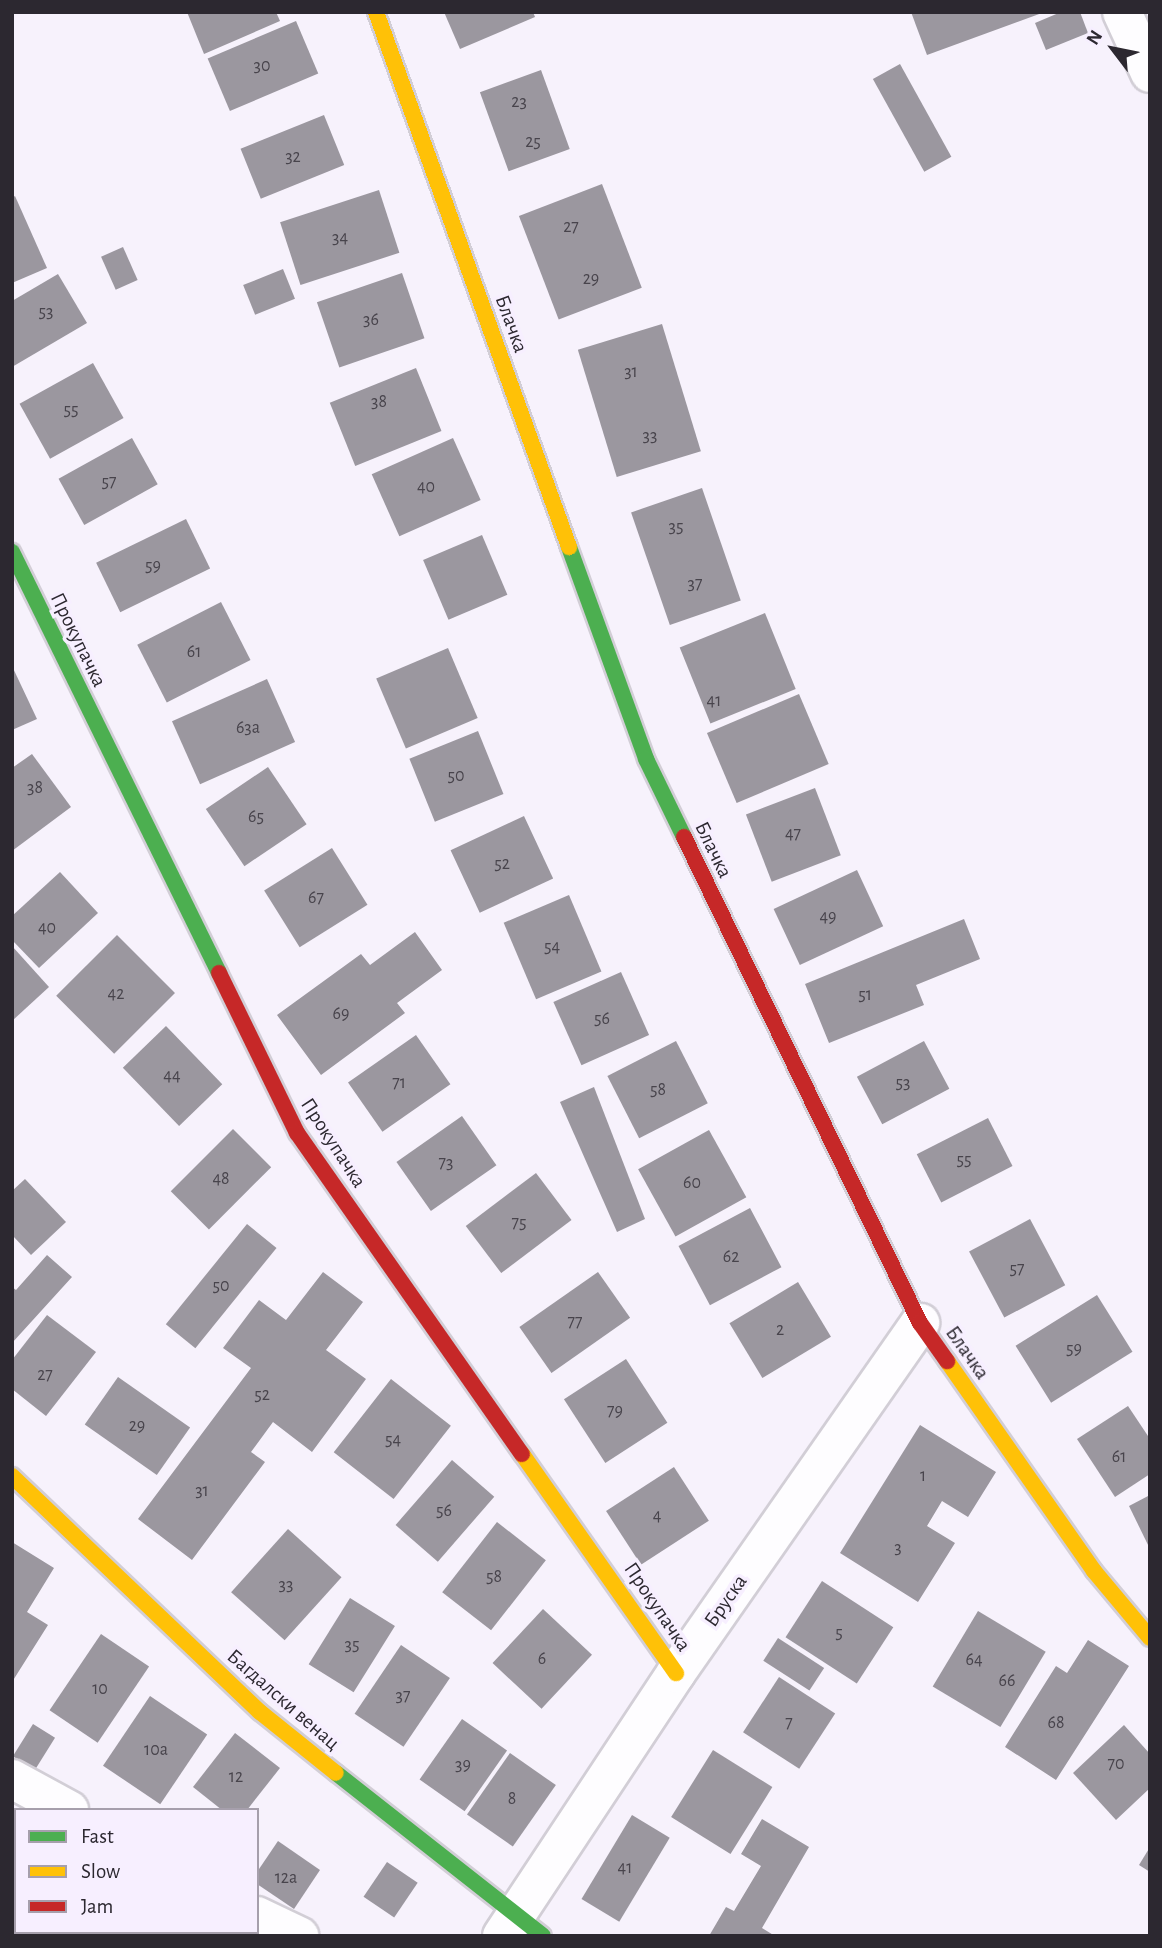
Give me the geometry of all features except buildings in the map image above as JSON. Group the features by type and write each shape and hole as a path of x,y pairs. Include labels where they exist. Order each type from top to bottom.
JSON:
{"street":[{"name":"Блачка","path":"376,12 646,759 920,1324 1094,1571 1150,1638"},
{"path":"1122,12 1150,73"},
{"name":"Прокупачка","path":"12,552 297,1133 676,1673"},
{"name":"Бруска","path":"520,1930 676,1673 920,1324"},
{"name":"Багдалски венац","path":"14,1482 260,1712 520,1930"},
{"path":"12,1779 65,1808"}],"traffic: fast":[{"path":"569,547 646,759 684,837"},
{"path":"12,552 219,973"},
{"path":"336,1773 543,1936"}],"traffic: slow":[{"path":"376,12 569,547"},
{"path":"947,1361 1094,1571 1150,1638"},
{"path":"522,1454 676,1673"},
{"path":"12,1476 260,1712 336,1773"}],"traffic: jam":[{"path":"684,837 920,1323 947,1361"},
{"path":"219,973 297,1133 522,1454"}]}
